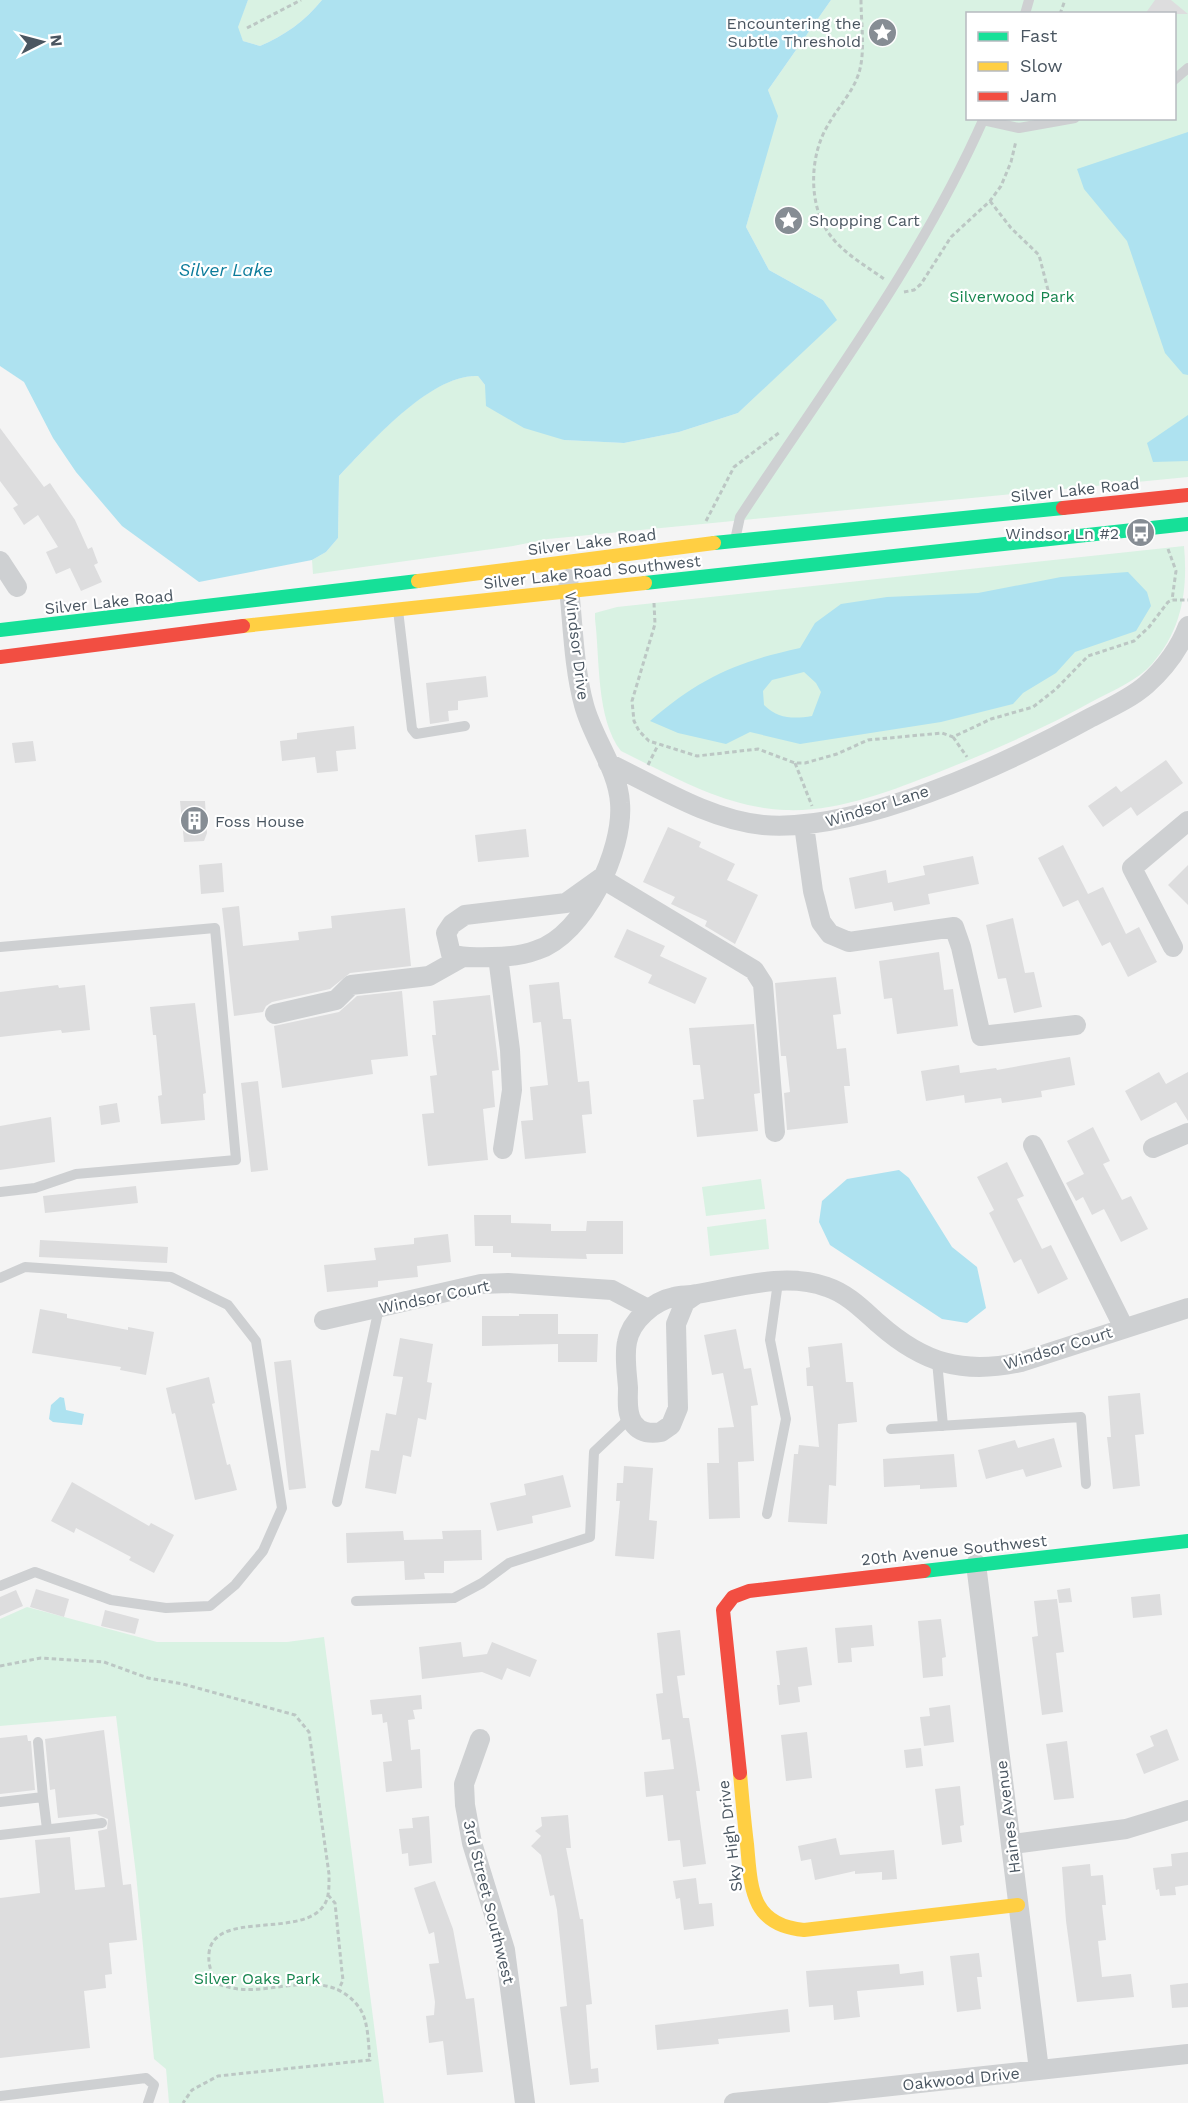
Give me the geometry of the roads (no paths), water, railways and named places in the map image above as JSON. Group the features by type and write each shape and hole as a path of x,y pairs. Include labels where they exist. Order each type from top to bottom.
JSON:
{"main road":[{"name":"Silver Lake Road","path":"0,630 143,615 734,541 1188,495"},
{"name":"Silver Lake Road Southwest","path":"0,657 570,590 1188,524"},
{"name":"20th Avenue Southwest","path":"727,1600 736,1594 749,1591 1188,1541"},
{"name":"Sky High Drive","path":"727,1600 723,1610 723,1621 751,1887 760,1910 768,1919 790,1930 804,1930 1018,1905"}],"street":[{"path":"0,561 17,587"},
{"name":"Windsor Drive","path":"567,561 577,670 584,705 608,763"},
{"name":"Windsor Lane","path":"608,763 699,806 730,818 761,825 810,825 847,818 977,772 1064,732 1144,687 1174,655 1188,626"},
{"path":"601,878 566,903 465,915 452,924 446,933 452,954 461,958 498,957 537,950 556,940 580,918 601,878 617,843 621,822 620,802 608,763"},
{"path":"1173,947 1132,868 1188,821"},
{"path":"810,825 813,891 822,922 831,934 849,942 954,927 961,946 981,1036 1076,1026"},
{"path":"601,878 747,963 764,984 775,1132"},
{"path":"498,957 510,1050 512,1090 503,1149"},
{"path":"275,1014 336,1000 351,985 429,976 461,958"},
{"path":"1153,1148 1188,1133"},
{"name":"Windsor Court","path":"1033,1145 1124,1328"},
{"name":"Windsor Court","path":"324,1320 481,1284 508,1282 612,1290 648,1309 676,1296 778,1282 809,1282 844,1295 908,1347 937,1361 972,1368 997,1367 1188,1308"},
{"path":"648,1309 636,1323 627,1342 630,1418 637,1428 649,1433 661,1432 675,1420 678,1408 676,1324 685,1302 695,1295"},
{"name":"Haines Avenue","path":"976,1564 1013,1844 1018,1905 1039,2070"},
{"name":"3rd Street Southwest","path":"480,1739 464,1784 465,1805 472,1843 505,1950 512,1986 525,2103"},
{"path":"1013,1844 1126,1829 1188,1810"},
{"name":"Oakwood Drive","path":"734,2103 1188,2054"}],"lane":[{"path":"1176,78 1188,68"},
{"path":"734,541 740,517 892,287 957,174 984,120"},
{"path":"988,120 1019,128 1064,120"},
{"path":"398,610 412,729 416,734 465,726"},
{"path":"0,947 215,928 236,1160 76,1174 35,1188 0,1192"},
{"path":"0,1278 25,1267 171,1277 228,1305 256,1341 282,1508 263,1551 236,1585 210,1606 166,1608 111,1600 35,1572 0,1586"},
{"path":"766,1514 786,1419 770,1340 778,1282"},
{"path":"337,1502 379,1308"},
{"path":"937,1361 943,1426"},
{"path":"891,1429 1081,1417 1086,1484"},
{"path":"356,1601 454,1598 482,1583 509,1563 590,1537 594,1452 630,1418"},
{"path":"38,1742 47,1829"},
{"path":"0,1802 43,1797"},
{"path":"0,1834 102,1823"},
{"path":"0,2096 146,2078 154,2085 148,2103"}],"water":[{"name":"Silver Lake","path":"0,0 248,0 238,27 243,41 260,46 294,27 322,0 831,0 768,90 778,116 746,227 769,270 823,300 837,320 738,413 679,432 624,443 564,440 524,428 486,406 485,385 478,376 460,378 421,398 384,429 339,476 338,538 326,552 312,560 199,582 122,526 76,472 53,438 24,382 0,366"},
{"path":"1188,132 1188,375 1183,374 1165,353 1127,241 1084,189 1077,169"},
{"path":"1188,415 1188,461 1153,462 1147,443"},
{"path":"1128,572 1147,592 1151,606 1136,631 1075,652 1056,673 1023,693 1013,704 941,722 800,744 750,732 726,744 678,733 650,721 686,693 720,674 757,659 800,648 815,623 841,604 887,597 978,593 1061,577","holes":["804,672 816,683 821,692 812,716 786,717 769,710 764,705 763,691 772,680"]},
{"path":"899,1170 909,1178 952,1247 977,1267 986,1308 967,1323 942,1319 830,1245 819,1222 822,1201 847,1179"},
{"path":"60,1397 64,1398 66,1410 84,1414 82,1425 53,1422 49,1419 51,1405"}],"place":[{"name":"Encountering the Subtle Threshold","path":"882,32"},
{"name":"Shopping Cart","path":"788,220"},
{"name":"Windsor Ln #2","path":"1140,533"},
{"name":"Foss House","path":"194,821"}],"park label":[{"name":"Silverwood Park","path":"1012,296"},
{"name":"Silver Oaks Park","path":"257,1978"}]}
